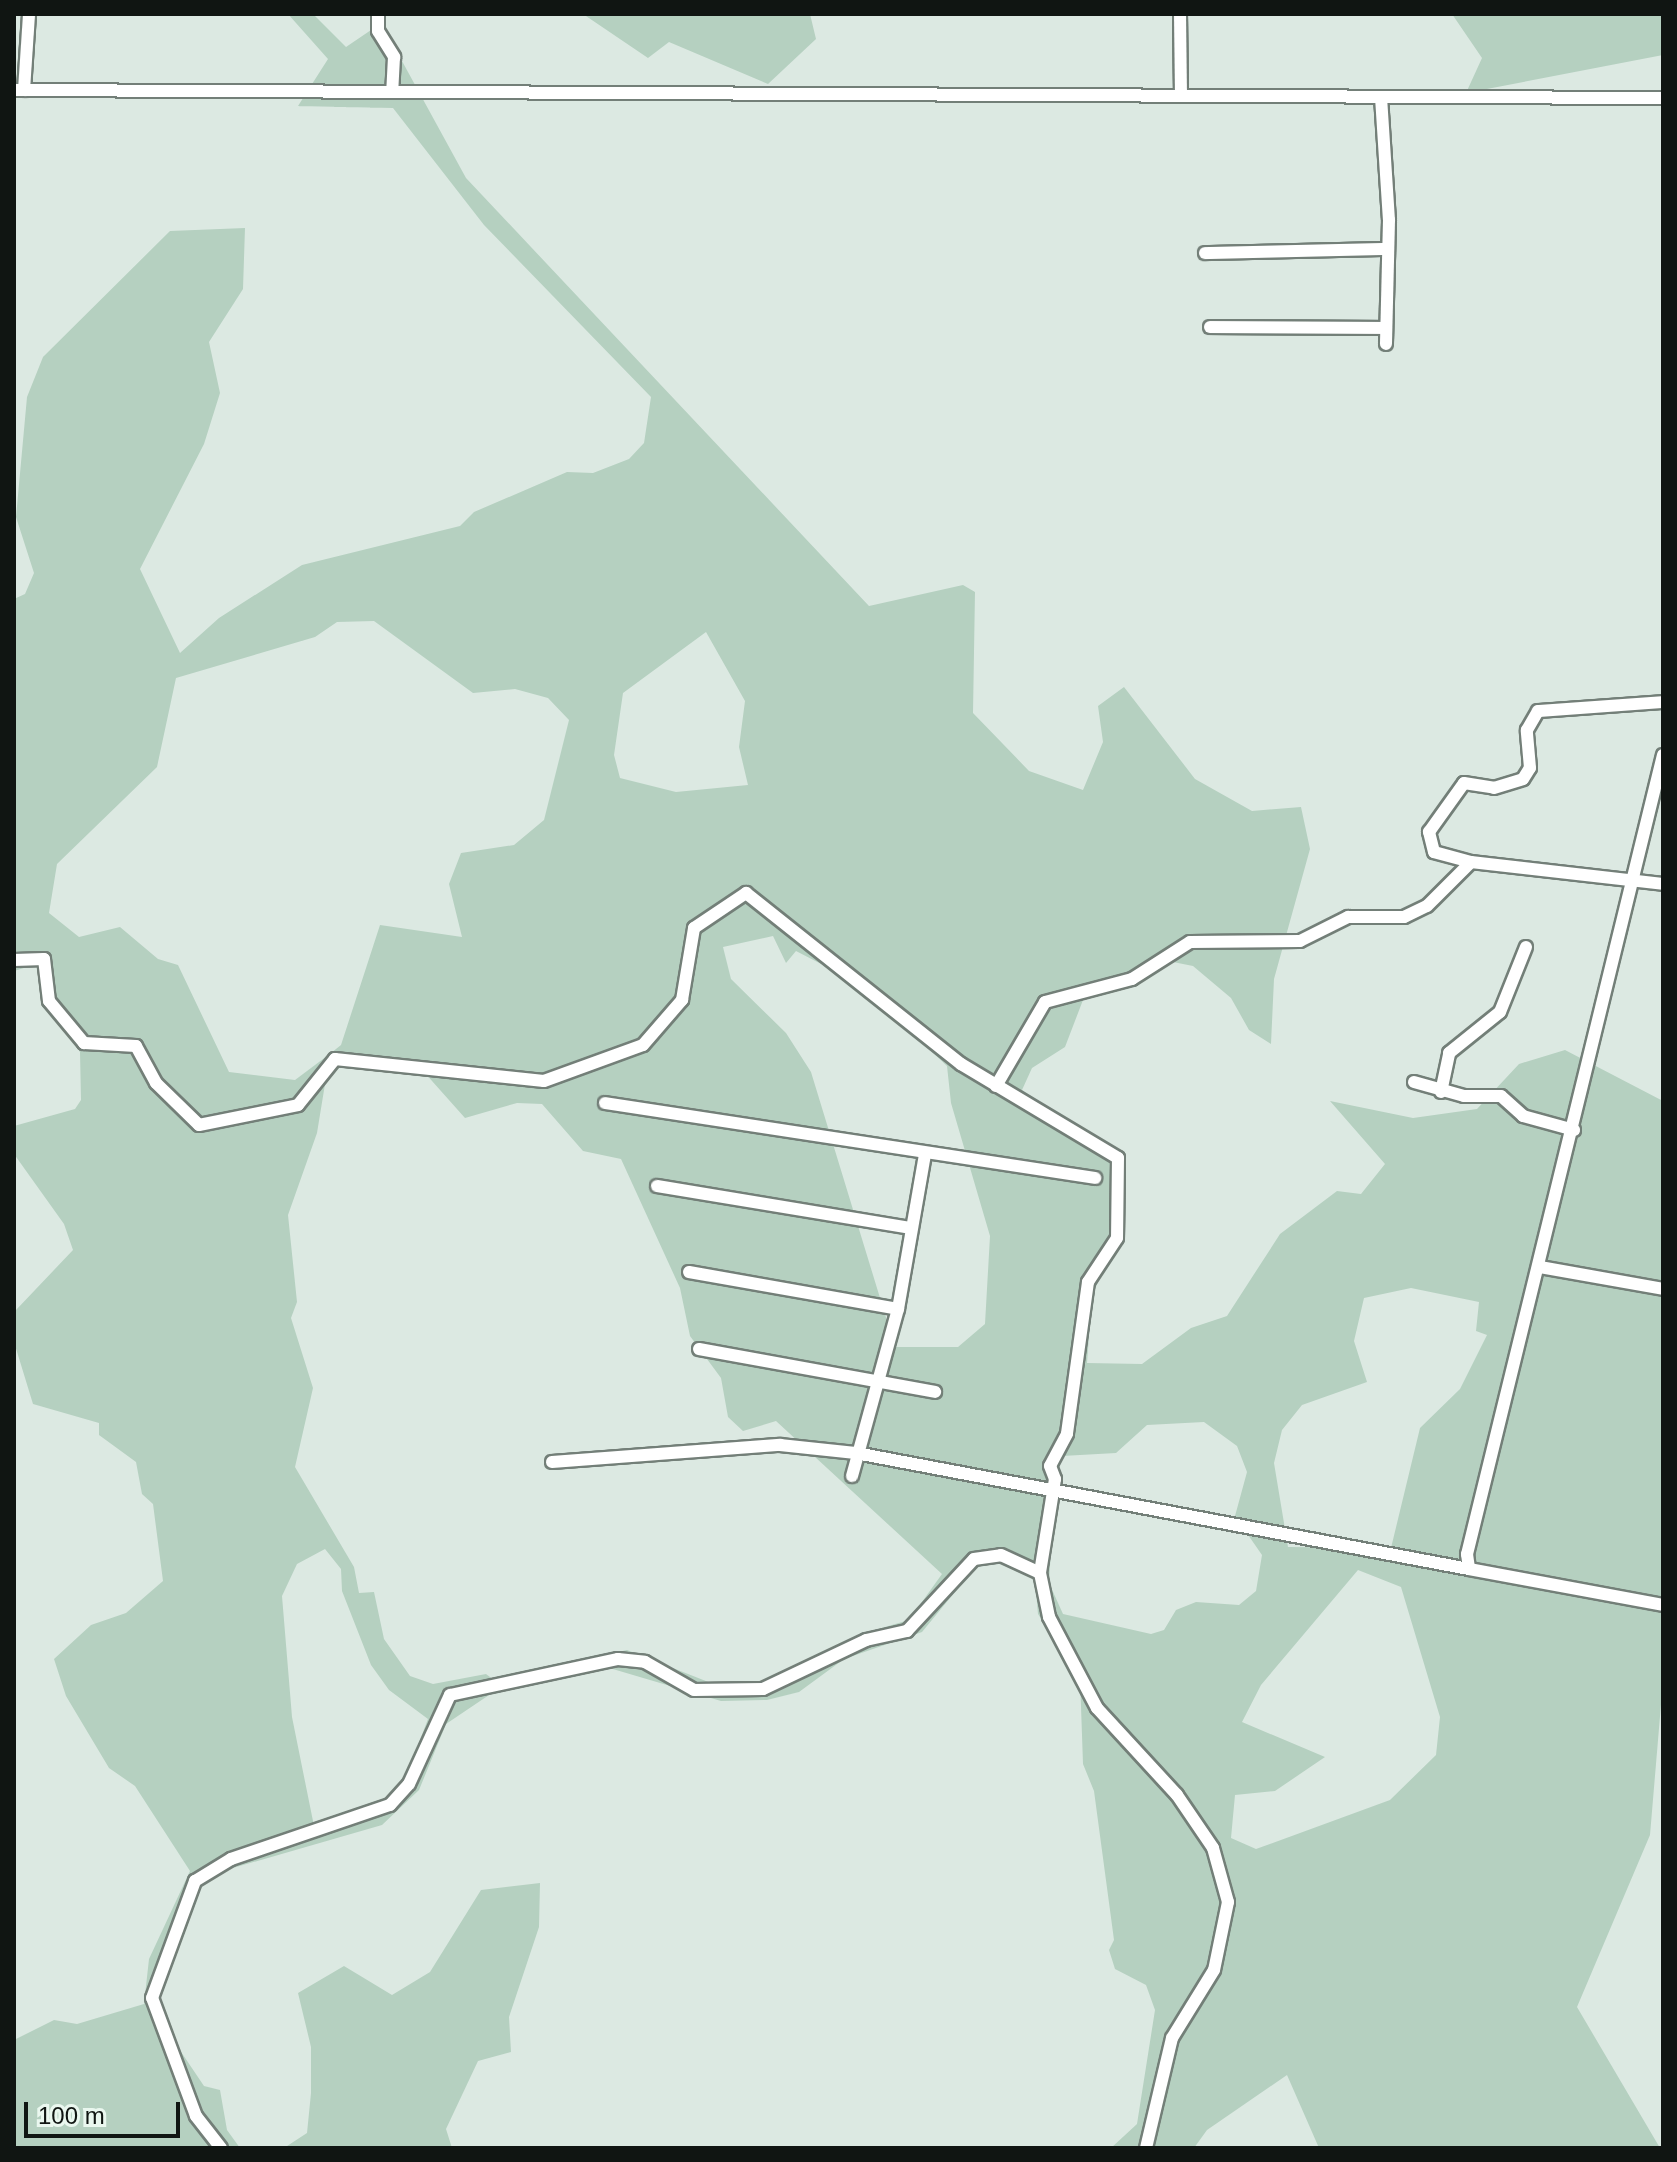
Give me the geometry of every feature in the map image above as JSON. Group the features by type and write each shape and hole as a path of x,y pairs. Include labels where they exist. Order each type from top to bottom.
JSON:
{"street":[{"path":"29,14 19,90 1663,98"},
{"path":"378,14 378,31 394,57 392,90"},
{"path":"1180,14 1181,96"},
{"path":"1381,97 1387,249 1386,344"},
{"path":"1205,253 1387,249"},
{"path":"1210,327 1386,328"},
{"path":"1663,702 1538,711 1527,730 1530,768 1523,779 1494,788 1464,783 1429,832 1434,852 1471,862 1636,878 1663,884"},
{"path":"1469,1569 1663,755"},
{"path":"996,1086 1045,1002 1132,979 1190,942 1300,941 1348,917 1404,917 1427,906 1471,862"},
{"path":"14,960 44,959 49,1001 84,1043 136,1046 156,1083 199,1125 298,1105 335,1059 544,1081 643,1045 682,1000 694,928 746,893 996,1086 1118,1158 1117,1238 1088,1282 1067,1434 1050,1466 1053,1489 1040,1573 1049,1617 1097,1708 1177,1795 1213,1848 1228,1902 1214,1970 1172,2038 1146,2148"},
{"path":"1441,1092 1449,1053 1500,1012 1526,947"},
{"path":"1414,1082 1441,1092 1501,1096 1523,1116 1574,1130"},
{"path":"605,1103 925,1155 1095,1178"},
{"path":"852,1476 898,1309 925,1155"},
{"path":"657,1186 912,1228"},
{"path":"1540,1267 1663,1289"},
{"path":"689,1272 898,1309"},
{"path":"699,1349 935,1392"},
{"path":"552,1462 780,1445 856,1453 1663,1605"},
{"path":"221,2148 196,2116 152,1998 195,1881 231,1859 390,1805 409,1784 450,1695 618,1659 645,1662 694,1690 763,1689 866,1640 907,1631 974,1559 1001,1555 1040,1573"}],"green space":[{"path":"288,14 313,14 346,47 374,28 372,14 385,14 385,30 466,178 869,606 963,585 975,592 973,713 1029,771 1083,790 1103,742 1098,706 1124,687 1195,779 1252,811 1301,807 1310,849 1274,979 1271,1044 1249,1030 1231,998 1193,966 1173,962 1136,984 1083,1000 1065,1047 1032,1068 1022,1090 1125,1159 1123,1229 1092,1295 1087,1363 1142,1364 1191,1328 1227,1316 1280,1234 1337,1191 1361,1194 1385,1164 1330,1101 1413,1118 1477,1109 1519,1064 1565,1050 1663,1101 1663,1681 1650,1835 1577,2007 1660,2148 1319,2148 1287,2075 1207,2130 1194,2148 1111,2148 1137,2124 1155,2010 1146,1985 1115,1969 1109,1950 1114,1940 1094,1791 1083,1764 1080,1678 1038,1614 1035,1580 999,1563 978,1564 922,1632 844,1659 799,1692 767,1700 721,1701 606,1667 492,1693 446,1724 419,1790 382,1825 212,1874 197,1890 158,1995 173,2040 204,2086 220,2090 227,2130 240,2148 14,2148 14,2040 54,2020 77,2024 144,2004 149,1959 190,1871 135,1786 109,1768 66,1696 54,1659 91,1625 126,1613 163,1581 153,1504 142,1494 136,1462 99,1435 99,1423 33,1404 14,1342 16,1310 73,1250 64,1224 14,1154 14,1126 75,1109 81,1100 80,1052 41,995 37,964 14,971 14,599 25,594 34,573 16,517 27,397 43,357 170,231 245,228 243,289 209,342 220,393 204,444 140,569 180,653 219,618 302,565 460,526 474,512 567,472 593,473 629,459 644,443 651,397 484,225 393,108 298,106 328,59","holes":["374,621 473,693 515,689 548,698 569,720 544,820 514,845 461,853 449,884 462,937 380,925 341,1045 295,1080 229,1072 178,965 158,959 120,927 79,937 49,913 57,864 157,767 176,678 315,637 337,622","706,632 745,701 739,747 748,785 676,792 620,778 614,755 623,693","773,936 786,963 796,951 860,984 947,1066 951,1103 990,1236 985,1324 958,1347 895,1347 811,1072 786,1033 731,979 723,947","338,1067 424,1072 465,1118 517,1103 542,1104 583,1151 621,1159 680,1288 690,1336 721,1378 728,1417 743,1431 776,1421 942,1574 909,1620 861,1634 788,1679 716,1685 627,1650 494,1680 486,1674 433,1684 410,1676 384,1639 374,1592 359,1593 354,1567 295,1467 313,1388 291,1318 297,1302 288,1215 317,1133 326,1078","1411,1288 1479,1302 1476,1331 1487,1335 1460,1389 1420,1428 1391,1548 1288,1547 1274,1463 1282,1430 1302,1405 1367,1382 1354,1341 1364,1298","1204,1422 1237,1446 1247,1472 1235,1516 1262,1555 1256,1591 1239,1605 1196,1602 1176,1610 1164,1630 1151,1634 1063,1614 1049,1583 1056,1463 1062,1456 1116,1453 1147,1425","325,1549 341,1569 342,1591 371,1665 389,1690 428,1719 402,1787 375,1810 314,1826 292,1717 282,1596 297,1564","1358,1570 1401,1587 1440,1717 1436,1755 1390,1800 1256,1849 1231,1838 1235,1795 1275,1791 1325,1757 1242,1722 1261,1685"]},
{"path":"583,14 810,14 816,39 768,84 669,42 648,58"},
{"path":"1452,14 1663,14 1663,55 1466,93 1482,58"},
{"path":"540,1883 539,1927 509,2017 511,2052 478,2061 446,2129 452,2148 284,2148 307,2133 311,2093 311,2047 298,1993 344,1966 392,1995 430,1972 481,1890"}]}
